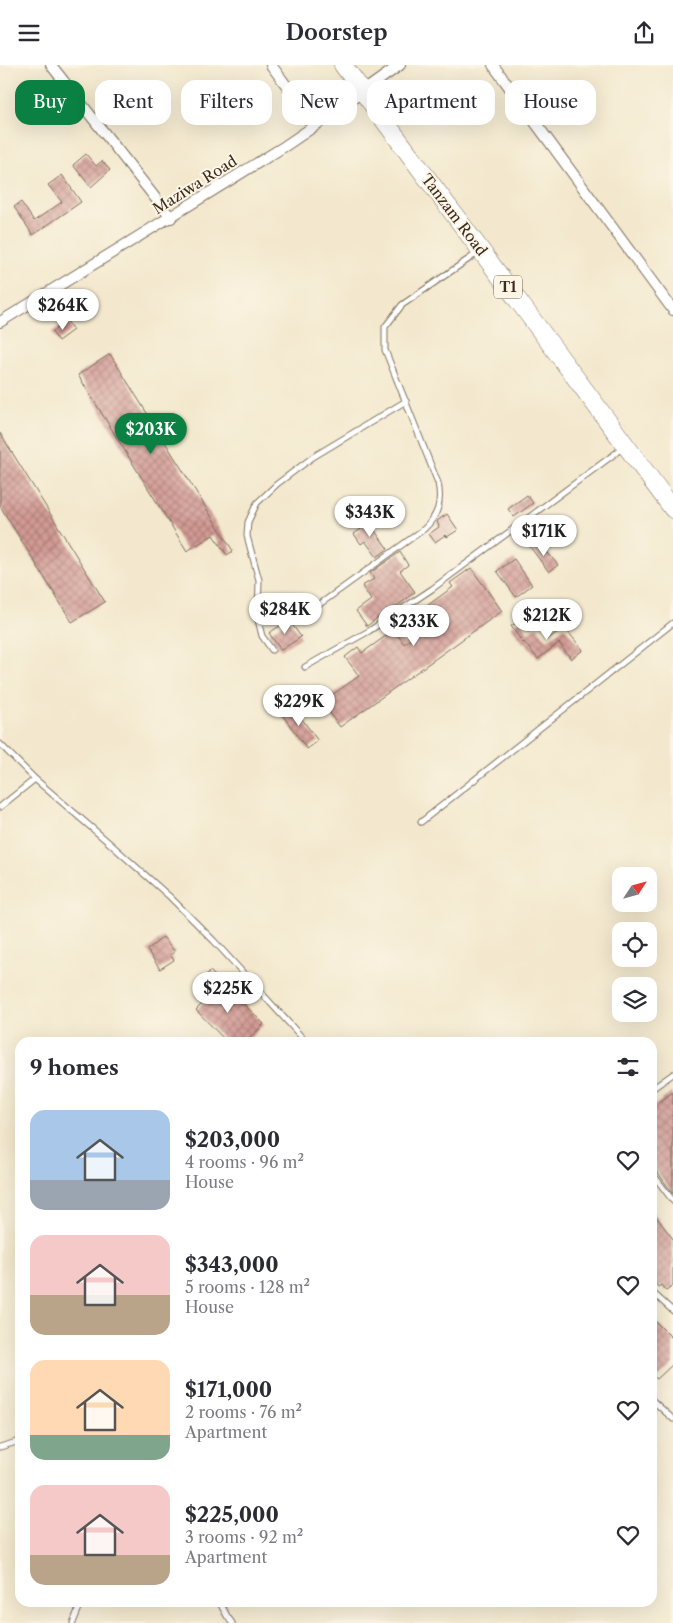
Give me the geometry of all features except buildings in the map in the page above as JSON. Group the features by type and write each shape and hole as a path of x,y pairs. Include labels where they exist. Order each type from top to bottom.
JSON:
{"highway":[{"name":"Tanzam Road","path":"343,65 673,509"}],"street":[{"path":"51,65 171,218"},
{"path":"271,65 282,80"},
{"name":"Maziwa Road","path":"357,95 400,65"},
{"path":"493,65 673,310"},
{"name":"Maziwa Road","path":"0,322 171,218 316,125"}],"lane":[{"path":"302,617 424,529 434,518 440,503 438,483 385,349 385,327 402,305 481,250"},
{"path":"272,650 262,636 258,620 259,580 247,536 248,522 257,503 277,484 313,457 406,401"},
{"path":"305,667 369,631 432,589 627,445"},
{"path":"421,821 673,623"},
{"path":"0,744 34,779 170,897 214,941 302,1037"},
{"path":"0,807 34,779"},
{"path":"657,1085 673,1074"},
{"path":"657,1180 673,1201"},
{"path":"657,1297 673,1311"},
{"path":"657,1405 673,1419"},
{"path":"0,1447 15,1442"},
{"path":"73,1623 79,1607"},
{"path":"222,1607 232,1623"}]}
